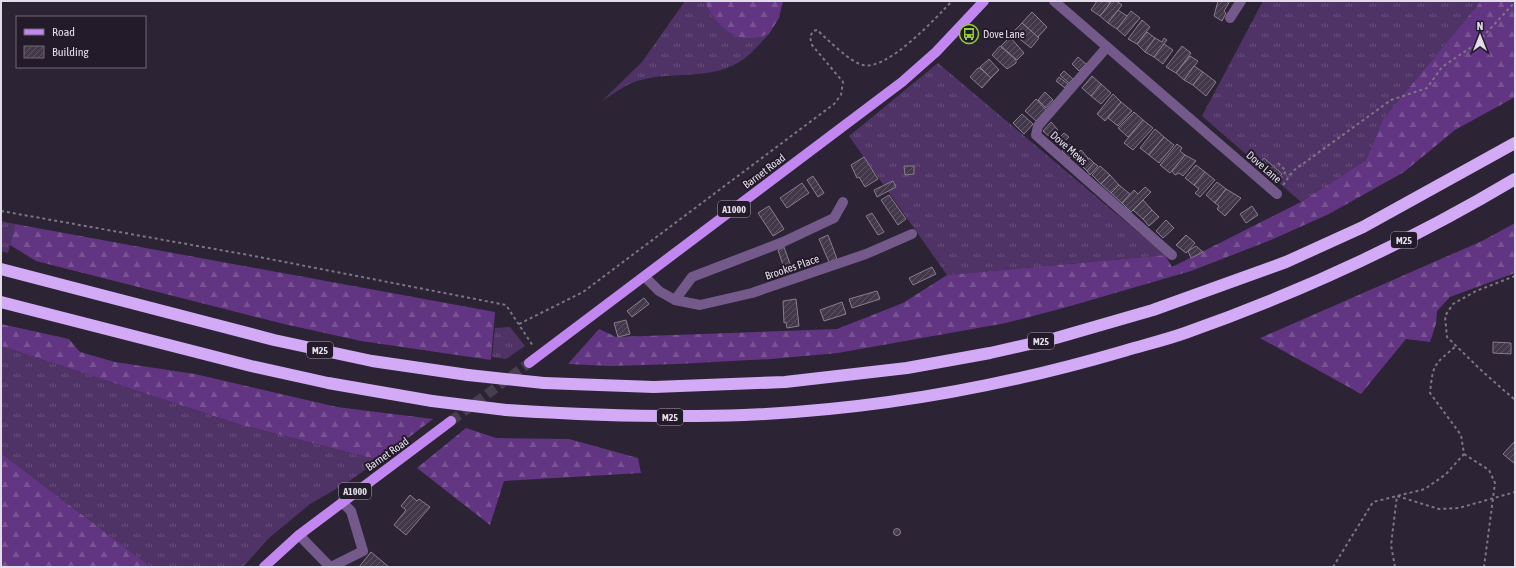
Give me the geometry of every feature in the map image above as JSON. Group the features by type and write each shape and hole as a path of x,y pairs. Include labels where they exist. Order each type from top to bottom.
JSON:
{"highway":[{"name":"M25","path":"1502,152 1515,138"},
{"name":"M25","path":"1,269 274,340 372,361 468,375 544,383 654,387 785,382 907,368 990,353 1056,338 1152,310 1286,262 1363,227 1515,144"},
{"name":"M25","path":"1,302 250,366 328,383 432,401 506,410 594,416 674,417 747,415 834,408 905,399 976,387 1037,374 1088,362 1183,333 1293,291 1399,242 1514,180"}],"main road":[{"name":"Barnet Road","path":"529,363 902,82 936,52 984,1"},
{"name":"Barnet Road","path":"264,567 299,535 451,421"}],"street":[{"name":"Dove Lane","path":"1054,1 1275,192"},
{"path":"1230,18 1241,1"},
{"name":"Dove Mews","path":"1107,47 1038,126 1036,135 1172,255"},
{"path":"675,300 692,277 783,242 834,218 843,202"},
{"name":"Brookes Place","path":"645,276 659,291 675,300 700,305 752,294 866,254 912,234"},
{"path":"299,535 330,567 363,551 351,512 342,502"}],"path":[{"path":"519,324 583,292 834,104 841,95 843,82 812,45 810,37 813,31 817,30 834,46 861,65 869,66 885,60 911,42 952,1"},
{"path":"1275,192 1293,171 1391,100 1427,88 1442,67 1476,44 1515,2"},
{"path":"1275,192 1286,171 1278,163"},
{"path":"1,211 254,256 506,305 540,355"},
{"path":"1515,276 1476,291 1453,304 1444,316 1447,337 1515,400"},
{"path":"1456,346 1438,361 1432,369 1430,393 1461,435 1464,454 1489,470 1495,483 1484,567"},
{"path":"1333,567 1373,502 1425,488 1446,474 1464,454"},
{"path":"1398,496 1439,509 1459,508 1515,492"},
{"path":"1395,567 1391,545 1398,496"}],"green space":[{"path":"685,1 705,1 717,22 737,37 756,38 769,34 745,58 733,65 707,73 664,76 637,81 624,87 602,101 642,62"},
{"path":"705,1 783,1 779,18 769,34 756,38 746,38 737,37 723,28 712,15"},
{"path":"1263,1 1481,1 1383,119 1366,160 1301,202 1202,116"},
{"path":"1481,1 1515,1 1515,97 1455,130 1404,172 1329,214 1271,240 1191,271 1006,323 838,353 771,359 677,364 610,366 568,364 599,329 616,337 837,329 903,303 947,275 1165,255 1172,267 1301,202 1366,160 1383,119"},
{"path":"938,63 1165,255 947,275 849,136"},
{"path":"1,221 15,224 8,253 1,251"},
{"path":"1515,223 1515,273 1450,297 1437,311 1436,324 1430,342 1406,339 1361,394 1260,338 1482,241"},
{"path":"15,224 495,312 491,360 361,341 284,324 36,261 10,245"},
{"path":"1,324 69,339 80,352 115,362 195,374 337,407 433,419 379,460 241,425 1,346"},
{"path":"510,327 525,346 506,359 492,357 495,328"},
{"path":"1,346 241,425 379,460 348,482 310,504 269,538 243,567 151,567 1,453"},
{"path":"466,428 496,438 569,439 638,458 641,473 504,481 490,525 417,468"},
{"path":"1,453 151,567 1,567"}],"building":[{"path":"1097,1 1107,1 1110,3 1100,16 1091,10"},
{"path":"1112,1 1116,1 1122,5 1108,23 1100,16"},
{"path":"1218,1 1230,1 1224,11 1226,13 1222,21 1214,16"},
{"path":"1118,10 1127,16 1117,29 1108,23"},
{"path":"1131,11 1140,18 1125,36 1117,29"},
{"path":"1032,12 1047,27 1038,37 1022,23"},
{"path":"1142,20 1150,27 1137,44 1128,39"},
{"path":"1022,23 1039,38 1031,48 1012,33"},
{"path":"1147,32 1155,38 1145,52 1137,44"},
{"path":"1010,37 1024,53 1017,60 1001,46"},
{"path":"1155,38 1162,42 1164,38 1167,40 1154,57 1145,52"},
{"path":"1164,44 1173,50 1163,64 1154,57"},
{"path":"1000,46 1016,60 1016,63 1007,69 992,55"},
{"path":"1182,46 1191,53 1176,73 1166,67"},
{"path":"1190,56 1198,61 1184,80 1176,73"},
{"path":"1078,57 1086,64 1079,71 1072,64"},
{"path":"989,59 999,70 991,78 980,67"},
{"path":"1194,66 1203,72 1193,85 1184,80"},
{"path":"978,68 980,68 991,78 982,88 970,77"},
{"path":"1064,71 1073,79 1069,83 1060,75"},
{"path":"1203,72 1216,82 1206,96 1193,85"},
{"path":"1092,76 1101,84 1091,96 1082,88"},
{"path":"1059,77 1068,84 1065,88 1056,81"},
{"path":"1101,84 1111,93 1101,104 1091,96"},
{"path":"1045,92 1053,100 1046,108 1038,100"},
{"path":"1113,94 1121,102 1105,121 1097,114"},
{"path":"1036,99 1046,110 1036,121 1025,111"},
{"path":"1121,102 1132,111 1118,126 1108,118"},
{"path":"1134,112 1143,120 1128,137 1118,128"},
{"path":"1022,114 1033,124 1024,134 1013,123"},
{"path":"1143,120 1153,128 1133,150 1124,143"},
{"path":"1051,122 1058,130 1051,138 1043,131"},
{"path":"1155,129 1164,137 1149,155 1140,148"},
{"path":"1064,133 1069,137 1059,146 1055,142"},
{"path":"1164,137 1174,145 1159,163 1149,155"},
{"path":"1070,144 1077,151 1069,158 1062,151"},
{"path":"1177,144 1182,148 1180,151 1185,155 1170,173 1160,165"},
{"path":"1081,150 1088,158 1081,166 1073,158"},
{"path":"1185,155 1196,161 1183,176 1179,173 1175,175 1172,171"},
{"path":"864,157 878,179 865,187 859,177 857,178 851,165"},
{"path":"1089,158 1094,163 1087,171 1082,166"},
{"path":"1264,158 1282,174 1277,180 1259,164"},
{"path":"1094,163 1098,166 1090,175 1087,171"},
{"path":"1196,165 1205,172 1194,185 1185,178"},
{"path":"904,166 914,166 914,174 905,175"},
{"path":"1100,166 1110,175 1101,184 1092,175"},
{"path":"1205,172 1215,180 1200,197 1195,193 1199,189 1194,185"},
{"path":"1110,175 1119,185 1111,193 1101,184"},
{"path":"813,176 824,193 818,197 807,180"},
{"path":"893,181 896,187 877,197 874,190"},
{"path":"1217,182 1226,189 1215,203 1206,195"},
{"path":"802,183 809,193 787,208 780,198"},
{"path":"1119,185 1130,194 1122,203 1111,193"},
{"path":"1145,187 1151,192 1131,212 1122,203 1134,190 1138,194"},
{"path":"1226,189 1241,198 1225,216 1217,209 1219,206 1215,203"},
{"path":"889,195 906,219 898,225 881,200"},
{"path":"1143,200 1152,210 1143,219 1133,210"},
{"path":"769,206 784,229 773,236 758,213"},
{"path":"1252,206 1258,215 1246,223 1240,214"},
{"path":"1152,210 1159,217 1149,226 1143,219"},
{"path":"872,213 884,232 878,235 866,216"},
{"path":"1166,220 1174,228 1163,238 1156,231"},
{"path":"828,235 837,259 829,262 819,239"},
{"path":"1186,235 1195,243 1186,253 1176,245"},
{"path":"1196,246 1203,252 1191,258 1188,251"},
{"path":"784,247 793,272 786,274 778,250"},
{"path":"932,267 936,274 913,285 909,278"},
{"path":"877,291 880,299 852,308 849,299"},
{"path":"644,298 649,304 632,317 627,311"},
{"path":"796,299 799,326 787,328 786,322 784,323 783,301"},
{"path":"842,302 846,314 824,321 820,310"},
{"path":"626,320 630,334 618,337 614,323"},
{"path":"1493,342 1511,343 1511,354 1493,353"},
{"path":"1515,441 1515,464 1503,454"},
{"path":"410,495 417,501 419,499 430,507 406,535 394,525 406,510 401,506"},
{"path":"897,528 900,529 900,535 897,536 894,535 893,532 894,529"},
{"path":"371,552 389,567 359,567"}],"tunnel":[{"path":"451,421 529,363"}],"place":[{"name":"Dove Lane","path":"969,34"}]}
